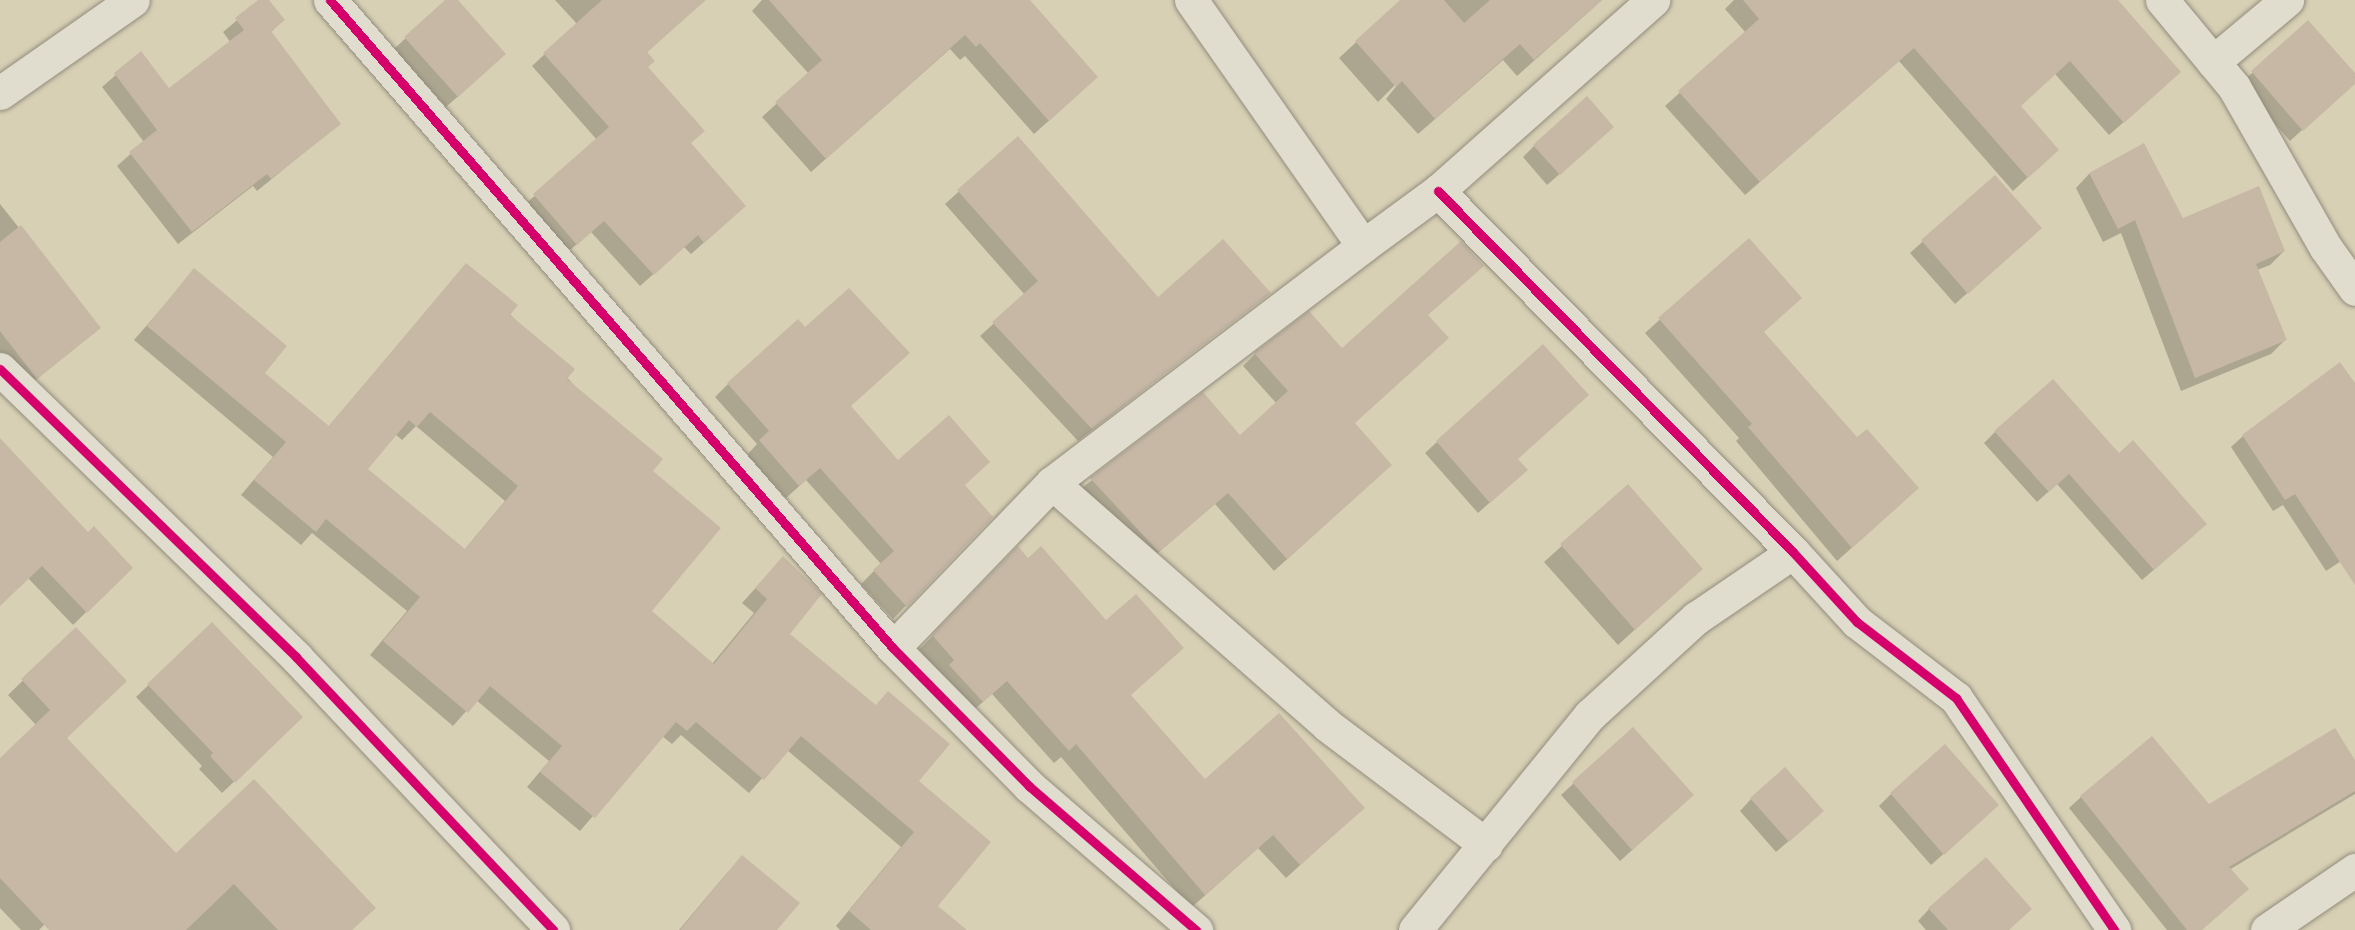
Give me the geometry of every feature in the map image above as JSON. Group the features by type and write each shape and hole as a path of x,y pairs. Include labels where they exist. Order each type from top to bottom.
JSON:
{"street":[{"path":"0,93 133,0"},
{"path":"330,0 893,648 1029,786 1196,930"},
{"path":"1191,0 1363,246"},
{"path":"893,648 1052,483 1438,191 1653,0"},
{"path":"2162,0 2234,87 2326,248 2355,289"},
{"path":"2213,62 2287,0"},
{"path":"1438,191 1793,552 1857,622 1956,698 2114,930"},
{"path":"0,369 296,657 553,930"},
{"path":"1052,483 1327,725 1486,845"},
{"path":"1415,930 1590,715 1696,618 1793,552"},
{"path":"2267,930 2355,870"}],"building":[{"path":"258,0 269,0 285,20 271,31 341,124 271,179 267,174 192,232 129,152 157,130 114,73 141,51 169,88 244,30 235,18"},
{"path":"445,0 458,0 506,54 458,97 404,37"},
{"path":"602,0 706,0 647,52 655,61 648,67 705,131 691,143 746,206 704,243 698,235 654,275 604,221 577,245 533,194 609,127 543,53"},
{"path":"769,0 1030,0 1098,77 1049,121 980,43 976,47 965,35 826,159 775,102 822,60"},
{"path":"1400,0 1444,0 1464,23 1490,0 1602,0 1534,60 1520,44 1435,119 1402,81 1396,87 1355,41"},
{"path":"1743,0 2118,0 2181,72 2124,123 2070,61 2021,106 2059,150 2028,178 1914,48 1760,182 1678,91 1759,19"},
{"path":"2308,20 2355,73 2355,84 2303,131 2251,71"},
{"path":"1587,96 1614,127 1560,175 1533,145"},
{"path":"1018,136 1158,297 1223,239 1271,293 1092,429 992,322 1038,281 957,190"},
{"path":"2144,143 2183,218 2259,186 2285,251 2256,264 2287,340 2195,378 2135,220 2118,229 2089,173"},
{"path":"1995,175 2042,228 1968,294 1921,240"},
{"path":"21,225 101,328 37,379 0,331 0,242"},
{"path":"1749,238 1802,298 1764,332 1857,437 1867,429 1919,488 1852,548 1748,427 1752,424 1658,318"},
{"path":"1461,241 1484,266 1428,315 1449,338 1355,423 1392,465 1287,559 1228,493 1159,552 1090,478 1203,392 1240,435 1288,391 1254,353 1309,311 1342,348"},
{"path":"466,263 518,305 510,315 575,369 567,379 663,459 653,471 721,528 652,611 714,664 767,599 755,588 783,556 822,594 790,634 876,705 888,691 950,744 919,781 991,842 938,906 967,930 871,930 849,911 914,832 801,736 764,780 696,722 687,731 676,722 595,818 540,772 562,746 490,686 468,713 383,641 420,597 326,519 316,532 254,480 286,442 147,326 194,268 287,346 265,373 329,426","holes":["430,412 518,486 465,549 368,469 409,420 417,427"]},
{"path":"849,288 910,353 851,406 898,460 949,415 990,462 965,485 993,517 907,607 873,570 894,551 820,468 799,486 759,440 769,431 727,383 798,319 805,327"},
{"path":"1543,344 1589,395 1518,459 1528,470 1490,503 1436,441"},
{"path":"2340,362 2355,383 2355,585 2295,494 2285,500 2242,435"},
{"path":"2053,379 2119,453 2133,440 2207,524 2154,570 2069,474 2049,492 1994,431"},
{"path":"0,438 88,532 94,526 133,568 87,613 42,566 0,606"},
{"path":"1628,484 1703,569 1635,630 1560,544"},
{"path":"1018,546 1028,558 1041,546 1106,620 1136,594 1184,648 1131,695 1205,779 1279,713 1365,808 1300,865 1273,835 1205,895 1076,744 1069,751 1007,681 983,702 949,665 954,660 932,635"},
{"path":"212,622 303,717 235,783 210,756 213,753 147,684"},
{"path":"76,627 127,681 67,738 176,853 254,779 376,908 352,930 278,930 234,884 186,930 49,930 0,878 0,758 50,710 21,679"},
{"path":"1633,727 1694,795 1632,850 1572,782"},
{"path":"2335,728 2355,760 2355,791 2229,867 2249,889 2202,930 2187,930 2080,796 2152,736 2209,804"},
{"path":"1945,744 1999,805 1944,855 1890,793"},
{"path":"1785,767 1824,811 1789,842 1750,798"},
{"path":"742,855 800,903 777,930 680,930"},
{"path":"1986,857 2032,909 2009,930 1948,930 1928,908"}],"cycle path":[{"path":"330,0 893,648 1029,786 1196,930"},
{"path":"1438,191 1793,552 1857,622 1956,698 2114,930"},
{"path":"0,369 296,657 553,930"}]}
